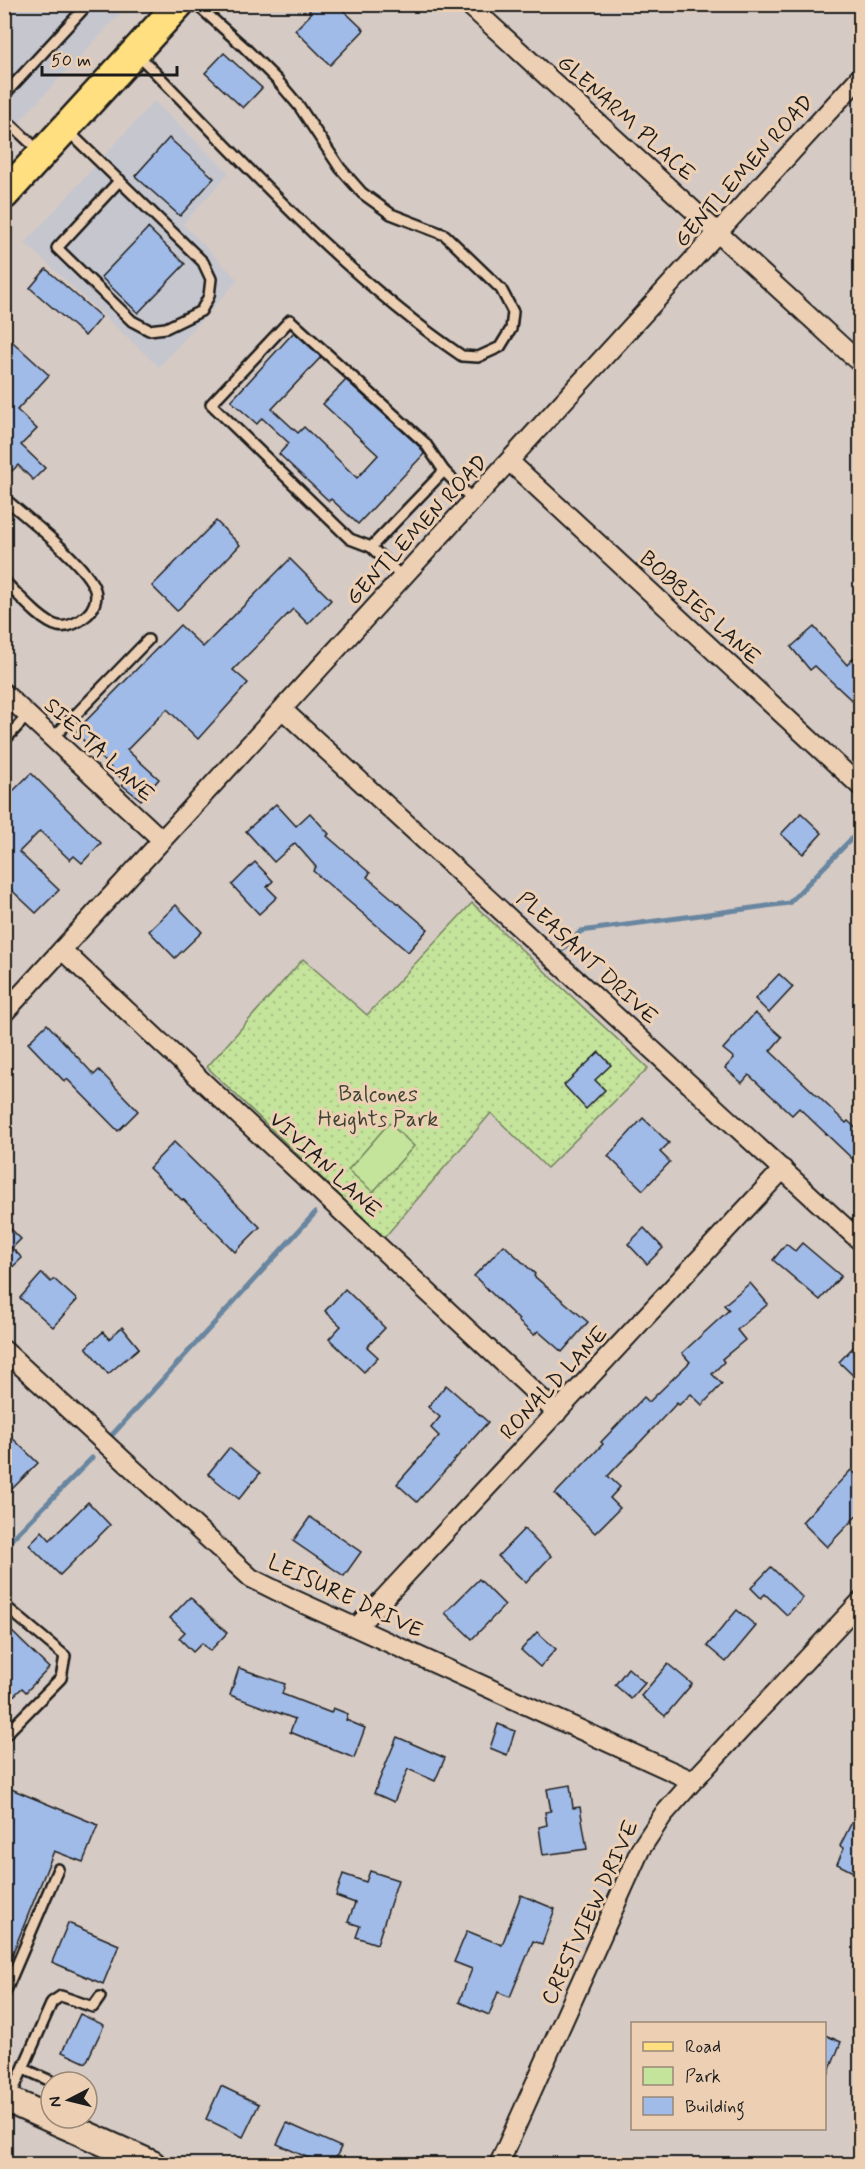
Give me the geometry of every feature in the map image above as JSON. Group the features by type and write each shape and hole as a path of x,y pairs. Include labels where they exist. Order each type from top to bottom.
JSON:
{"main road":[{"path":"4,195 179,4"}],"street":[{"name":"GLENARM PLACE","path":"468,4 861,363"},
{"name":"GENTLEMEN ROAD","path":"4,1013 861,76"},
{"name":"BOBBIES LANE","path":"510,462 861,786"},
{"name":"SIESTA LANE","path":"4,693 162,840"},
{"name":"PLEASANT DRIVE","path":"283,710 861,1241"},
{"name":"VIVIAN LANE","path":"62,950 557,1413"},
{"name":"RONALD LANE","path":"357,1627 783,1169"},
{"name":"LEISURE DRIVE","path":"4,1350 251,1578 693,1781"},
{"name":"CRESTVIEW DRIVE","path":"499,2164 640,1850 663,1815 693,1781 861,1602"},
{"path":"7,2099 152,2164"}],"lane":[{"path":"4,95 88,4"},
{"path":"136,53 326,244 384,295 462,356 478,357 500,347 511,329 513,312 501,289 445,235 391,214 362,193 340,168 299,106 277,80 196,4"},
{"path":"4,118 42,155"},
{"path":"66,129 120,180 203,262 211,279 209,296 201,311 166,328 149,330 132,321 57,248 120,180"},
{"path":"403,578 371,547 350,539 211,405 290,320 425,443 444,471 474,501"},
{"path":"371,547 444,471"},
{"path":"4,498 78,564 95,589 96,598 90,612 79,622 65,627 56,626 46,620 4,582"},
{"path":"53,738 148,640"},
{"path":"6,738 28,715"},
{"path":"4,1605 65,1656 61,1678 4,1736"},
{"path":"4,1995 58,1869"},
{"path":"7,2099 24,2069 52,2002 61,1996 93,2007 100,1997"},
{"path":"24,2069 39,2076"}],"shaded area":[{"path":"5,5 128,5 5,137"},
{"path":"154,101 229,173 183,224 238,280 159,367 25,243"}],"green space":[{"name":"Balcones Heights Park","path":"472,903 648,1068 547,1168 491,1113 384,1238 207,1067 303,959 367,1015"},
{"path":"389,1123 414,1146 373,1192 348,1170"}],"building":[{"path":"309,4 351,4 344,11 364,30 330,65 295,30 310,15"},
{"path":"224,53 262,88 243,108 205,73"},
{"path":"169,138 214,178 180,216 135,176"},
{"path":"148,228 185,264 138,313 101,277"},
{"path":"46,269 101,317 85,336 30,288"},
{"path":"294,332 321,357 272,409 298,433 304,427 357,478 378,455 323,404 346,380 420,447 424,454 358,524 331,499 329,501 279,454 289,443 262,418 257,424 231,401"},
{"path":"4,334 49,375 17,410 37,429 21,445 45,468 33,480 18,465 4,479"},
{"path":"216,521 240,545 177,611 152,586"},
{"path":"290,559 331,600 308,624 293,609 233,670 248,683 198,739 167,709 127,750 159,779 141,800 122,785 125,782 75,732 180,625 203,647"},
{"path":"814,627 847,665 861,650 861,709 815,666 810,670 791,647"},
{"path":"31,773 101,843 82,863 74,856 70,860 40,831 19,852 59,890 36,913 4,883 4,800"},
{"path":"276,804 296,826 310,813 329,834 327,836 370,873 367,877 428,929 408,952 313,871 316,867 295,843 274,862 246,831"},
{"path":"801,813 822,833 803,854 781,834"},
{"path":"255,862 273,881 267,887 277,897 259,914 232,885"},
{"path":"176,905 202,932 175,958 149,931"},
{"path":"779,974 793,987 769,1013 755,999"},
{"path":"755,1013 782,1037 770,1051 846,1123 848,1121 861,1133 861,1167 799,1108 792,1115 749,1075 742,1083 725,1068 734,1058 723,1049"},
{"path":"47,1024 94,1075 99,1070 138,1111 118,1131 67,1079 65,1082 28,1043"},
{"path":"599,1052 611,1065 595,1080 605,1090 586,1109 564,1085"},
{"path":"643,1118 669,1143 660,1152 670,1162 643,1190 608,1156"},
{"path":"174,1142 260,1227 235,1252 149,1168"},
{"path":"4,1222 21,1239 12,1248 22,1258 4,1275"},
{"path":"644,1228 663,1248 647,1264 628,1244"},
{"path":"802,1243 841,1276 820,1300 773,1260 786,1244 795,1251"},
{"path":"504,1245 535,1274 534,1276 588,1322 562,1352 538,1331 534,1335 474,1276"},
{"path":"42,1273 51,1282 54,1279 77,1300 53,1327 20,1298"},
{"path":"750,1283 768,1304 737,1330 745,1340 722,1359 724,1362 712,1374 722,1384 702,1405 691,1394 679,1405 677,1403 608,1476 620,1487 610,1498 620,1508 595,1533 555,1494 644,1397 649,1402 690,1362 682,1353 729,1310 724,1305"},
{"path":"345,1289 385,1328 367,1347 378,1357 364,1372 329,1339 341,1326 325,1311"},
{"path":"122,1327 139,1348 108,1374 86,1347 103,1332 109,1339"},
{"path":"861,1339 861,1383 839,1362"},
{"path":"446,1385 488,1422 417,1502 397,1484 439,1436 431,1428 440,1417 428,1407"},
{"path":"4,1430 38,1463 4,1497"},
{"path":"229,1448 260,1473 239,1499 208,1474"},
{"path":"851,1470 861,1479 861,1511 827,1547 802,1522"},
{"path":"88,1502 110,1525 60,1575 29,1545 42,1531 50,1540"},
{"path":"310,1517 361,1552 344,1576 293,1541"},
{"path":"524,1529 551,1556 526,1583 498,1556"},
{"path":"771,1567 803,1598 787,1615 765,1594 761,1598 751,1588"},
{"path":"479,1579 505,1605 472,1639 445,1613"},
{"path":"190,1597 227,1633 210,1651 202,1643 193,1652 179,1638 185,1632 170,1618"},
{"path":"737,1610 756,1626 726,1662 707,1646"},
{"path":"4,1624 49,1668 26,1692 22,1688 4,1705"},
{"path":"537,1632 556,1649 540,1667 521,1650"},
{"path":"668,1664 692,1684 665,1716 641,1696"},
{"path":"239,1668 285,1684 282,1694 331,1713 333,1708 348,1714 346,1720 365,1728 354,1758 290,1732 295,1719 230,1695"},
{"path":"628,1668 645,1683 631,1699 615,1685"},
{"path":"498,1724 515,1731 507,1755 490,1748"},
{"path":"397,1737 445,1758 435,1781 408,1769 394,1802 374,1793"},
{"path":"570,1785 573,1808 580,1807 587,1849 543,1855 539,1827 547,1825 545,1812 551,1811 547,1789"},
{"path":"4,1786 98,1825 83,1862 54,1851 5,1972"},
{"path":"861,1804 861,1876 837,1864 844,1848 840,1846"},
{"path":"370,1871 398,1880 377,1944 356,1937 360,1926 348,1922 355,1903 336,1896 343,1874 366,1882"},
{"path":"521,1895 555,1909 542,1944 533,1941 510,1997 498,1992 489,2015 459,2002 472,1969 454,1962 467,1931 502,1945"},
{"path":"68,1923 119,1945 103,1984 52,1962"},
{"path":"80,2014 104,2025 86,2063 62,2052"},
{"path":"826,2035 841,2042 826,2080"},
{"path":"221,2086 259,2104 243,2137 206,2119"},
{"path":"287,2123 341,2147 333,2164 322,2164 277,2144"}],"waterway":[{"path":"561,951 581,931 789,903 860,830"},
{"path":"112,1435 315,1213"},
{"path":"4,1547 92,1458"}]}
